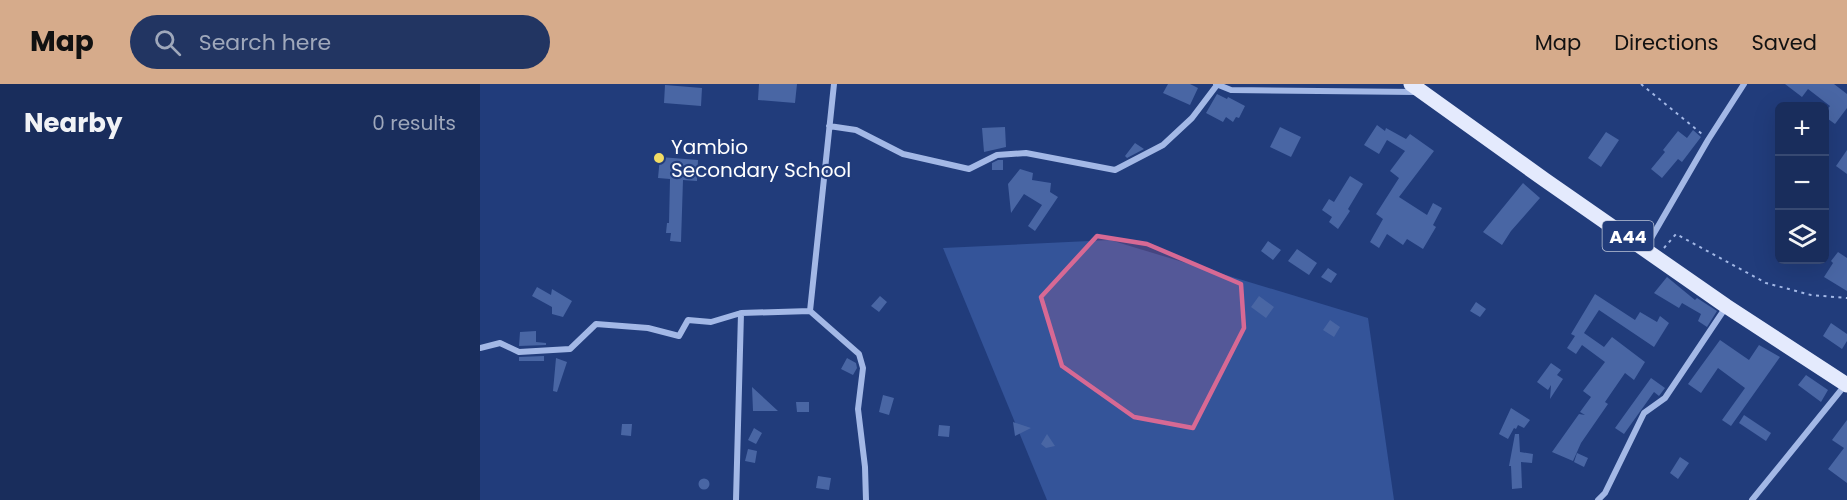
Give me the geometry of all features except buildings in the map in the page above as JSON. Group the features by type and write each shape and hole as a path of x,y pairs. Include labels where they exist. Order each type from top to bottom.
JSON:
{"main road":[{"name":"A44","path":"1417,88 1726,306 1846,384"}],"street":[{"path":"810,311 834,84"},
{"path":"829,126 856,130 903,154 969,169 997,155 1026,153 1115,170 1163,146 1192,118 1217,84 1231,90 1417,88"},
{"path":"1651,252 1708,140 1744,84"},
{"path":"1598,500 1605,493 1644,413 1665,398 1726,306"},
{"path":"480,348 501,343 519,352 570,349 596,324 648,328 679,336 688,320 711,322 741,313 810,311 859,354 863,368 858,409 866,466 866,500"},
{"path":"736,500 741,313"},
{"path":"1752,500 1846,384"}],"path":[{"path":"1641,84 1708,140"},
{"path":"1651,252 1676,234 1767,284 1811,295 1847,298"}],"highlighted area":[{"path":"1097,236 1147,244 1241,284 1244,328 1193,428 1134,417 1062,366 1041,297"}],"shaded area":[{"path":"1110,240 1368,318 1394,500 1047,500 943,248"}],"place":[{"name":"Yambio Secondary School","path":"659,158"}]}
